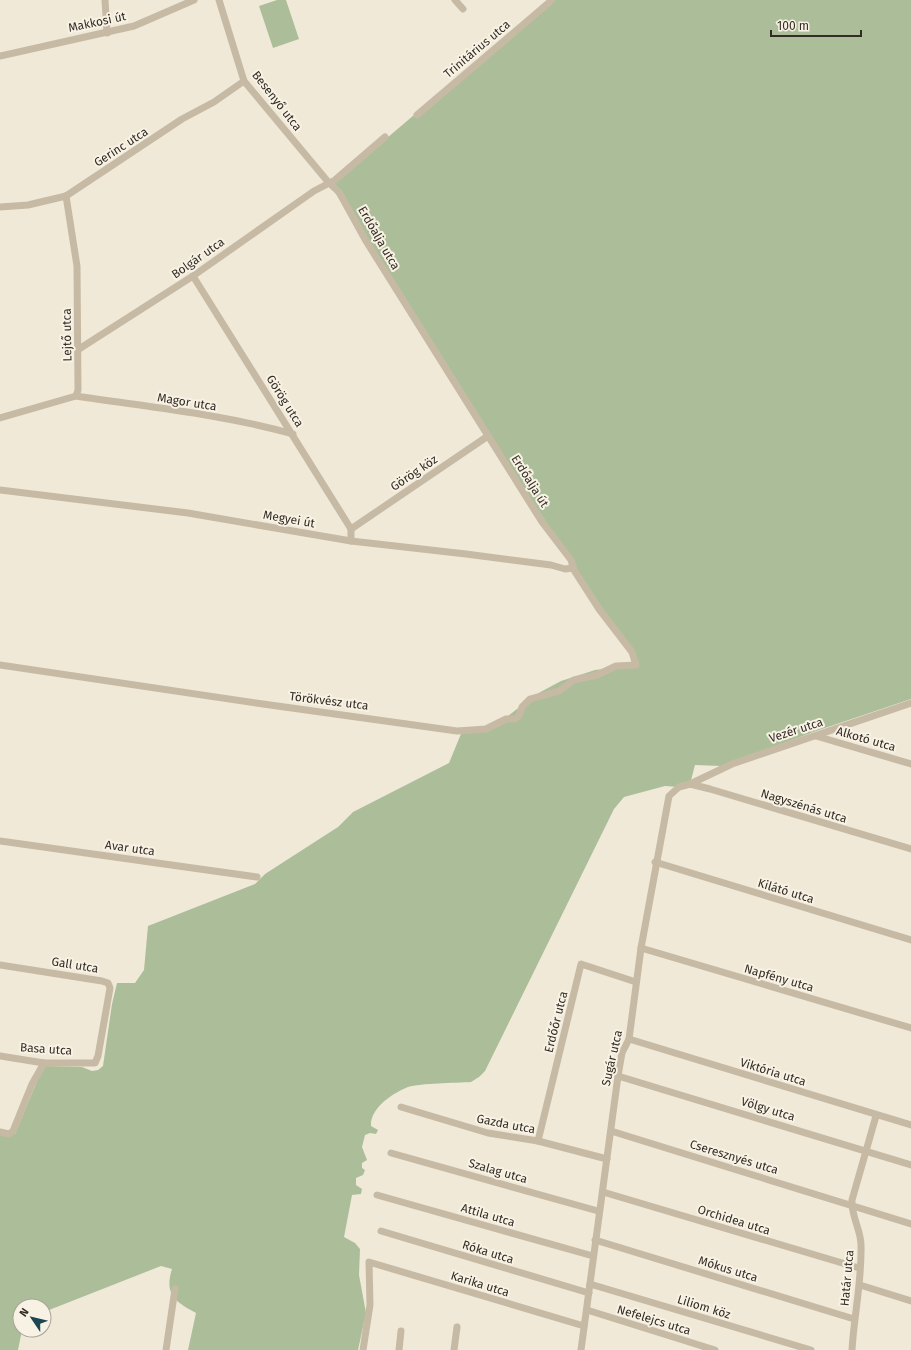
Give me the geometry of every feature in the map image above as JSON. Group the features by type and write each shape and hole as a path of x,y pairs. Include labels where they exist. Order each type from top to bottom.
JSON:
{"street":[{"path":"105,0 107,33"},
{"name":"Makkosi út","path":"0,56 92,34 107,33 134,26 194,0"},
{"name":"Besenyő utca","path":"219,0 244,81 329,183"},
{"path":"455,0 463,9"},
{"name":"Trinitárius utca","path":"417,115 552,0"},
{"name":"Gerinc utca","path":"0,207 28,205 66,196 182,119 214,102 244,81"},
{"path":"329,183 339,177 385,137"},
{"name":"Bolgár utca","path":"79,349 193,276 329,183"},
{"name":"Erdőalja utca","path":"329,183 342,197 366,241 407,306"},
{"name":"Lejtő utca","path":"66,196 77,266 79,349 78,390 76,396"},
{"name":"Görög utca","path":"193,276 351,529"},
{"name":"Erdőalja út","path":"407,306 542,522 571,560 573,568 599,609 632,652 636,665"},
{"path":"0,418 76,396"},
{"name":"Magor utca","path":"76,396 214,417 293,434"},
{"name":"Görög köz","path":"351,529 488,436"},
{"name":"Megyei út","path":"0,490 188,513 351,541 551,565 565,569 573,568"},
{"path":"351,529 351,541"},
{"name":"Törökvész utca","path":"0,665 263,704 457,730 486,729 506,719 516,718 519,716 523,706 531,699 556,692 574,680 597,675 614,666 636,665"},
{"name":"Vezér utca","path":"690,784 739,761 911,703"},
{"name":"Alkotó utca","path":"816,736 911,764"},
{"name":"Nagyszénás utca","path":"690,784 911,849"},
{"name":"Sugár utca","path":"581,1350 598,1211 603,1192 618,1076 622,1053 629,1039 636,982 655,862 668,796 679,786 690,784"},
{"name":"Avar utca","path":"0,841 258,877"},
{"name":"Kilátó utca","path":"655,862 911,940"},
{"name":"Napfény utca","path":"641,948 911,1028"},
{"name":"Erdőőr utca","path":"538,1141 582,964 636,982"},
{"name":"Gall utca","path":"0,965 65,974 108,983 110,990 98,1056 96,1062 91,1064"},
{"name":"Viktória utca","path":"629,1039 876,1116 911,1125"},
{"name":"Basa utca","path":"0,1056 44,1063 66,1062 91,1064"},
{"path":"0,1132 9,1134 13,1132 32,1084 44,1063"},
{"name":"Völgy utca","path":"618,1076 866,1150 911,1165"},
{"name":"Gazda utca","path":"401,1107 488,1133 538,1141 607,1159"},
{"name":"Határ utca","path":"852,1350 854,1319 860,1285 859,1268 861,1243 852,1205 876,1116"},
{"name":"Cseresznyés utca","path":"611,1130 911,1224"},
{"name":"Szalag utca","path":"391,1152 598,1211"},
{"name":"Orchidea utca","path":"603,1192 859,1268"},
{"name":"Attila utca","path":"377,1196 593,1256"},
{"name":"Róka utca","path":"381,1231 589,1293"},
{"name":"Mókus utca","path":"595,1240 854,1319"},
{"name":"Karika utca","path":"363,1350 370,1305 369,1262 584,1326"},
{"name":"Liliom köz","path":"590,1284 811,1350"},
{"path":"860,1285 911,1301"},
{"path":"166,1350 175,1289"},
{"name":"Nefelejcs utca","path":"587,1310 715,1350"},
{"path":"454,1350 457,1327"},
{"path":"398,1350 401,1331"}],"green space":[{"path":"277,0 286,0 299,39 273,48 259,6"},
{"path":"549,0 911,0 911,699 819,730 721,766 695,765 690,784 679,787 665,786 624,797 614,809 485,1071 471,1082 429,1084 408,1087 389,1097 374,1113 371,1126 378,1130 376,1134 370,1133 365,1135 362,1147 367,1160 362,1163 362,1168 365,1170 363,1175 356,1178 356,1185 362,1189 361,1194 352,1195 344,1237 355,1243 360,1249 359,1275 366,1313 358,1350 188,1350 196,1313 182,1305 173,1296 169,1285 172,1269 161,1266 52,1309 52,1298 12,1298 12,1338 20,1338 18,1350 0,1350 0,1134 15,1134 40,1074 46,1066 82,1067 92,1071 98,1070 103,1066 112,1004 117,983 135,983 144,970 148,926 255,884 265,874 338,827 353,812 449,763 463,729 475,729 499,723 535,695 561,681 595,670 636,665 628,647 558,541 329,183 387,138"}]}
